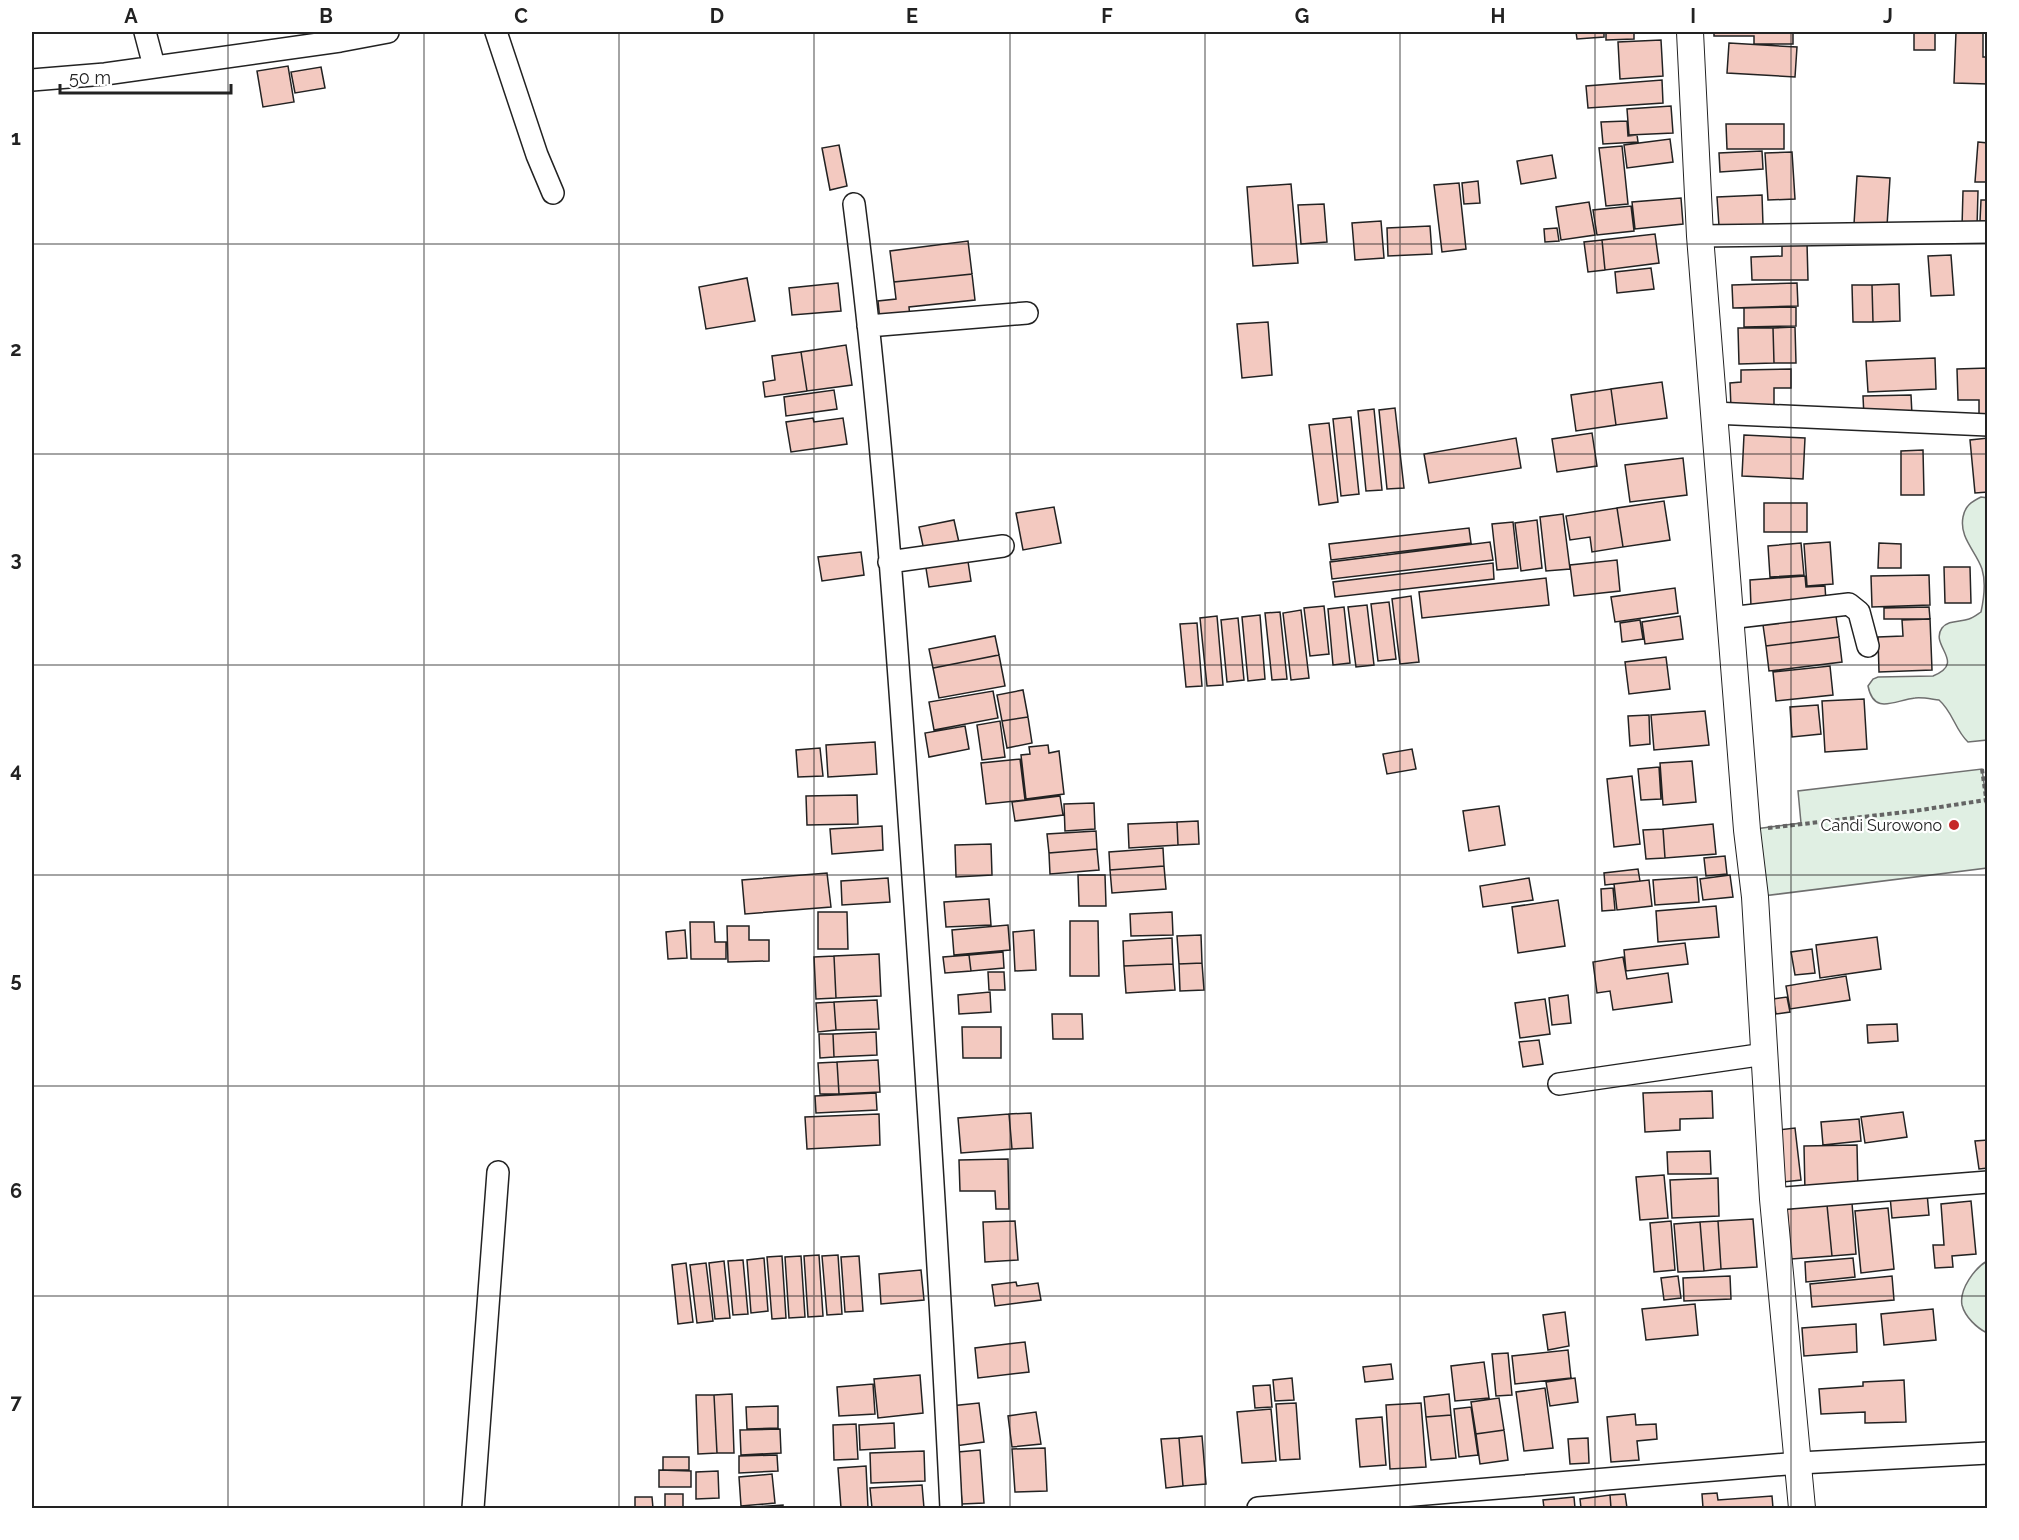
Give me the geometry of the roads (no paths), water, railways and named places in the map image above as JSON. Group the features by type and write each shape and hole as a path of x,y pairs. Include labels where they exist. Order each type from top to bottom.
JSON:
{"street":[{"path":"145,32 154,66"},
{"path":"32,81 105,74 340,41 388,32"},
{"path":"496,32 537,155 553,193"},
{"path":"1690,32 1700,236 1713,413 1746,830 1755,897 1773,1199 1802,1509"},
{"path":"854,204 868,326 898,663 941,1292 951,1509"},
{"path":"1700,236 1988,232"},
{"path":"868,326 1027,313"},
{"path":"1713,413 1988,425"},
{"path":"889,562 1003,546"},
{"path":"1729,618 1849,604 1859,612 1868,646"},
{"path":"1559,1084 1765,1054"},
{"path":"473,1509 498,1172"},
{"path":"1773,1199 1988,1182"},
{"path":"1258,1509 1799,1463 1988,1453"}],"place":[{"name":"Candi Surowono","path":"1954,825"}]}
